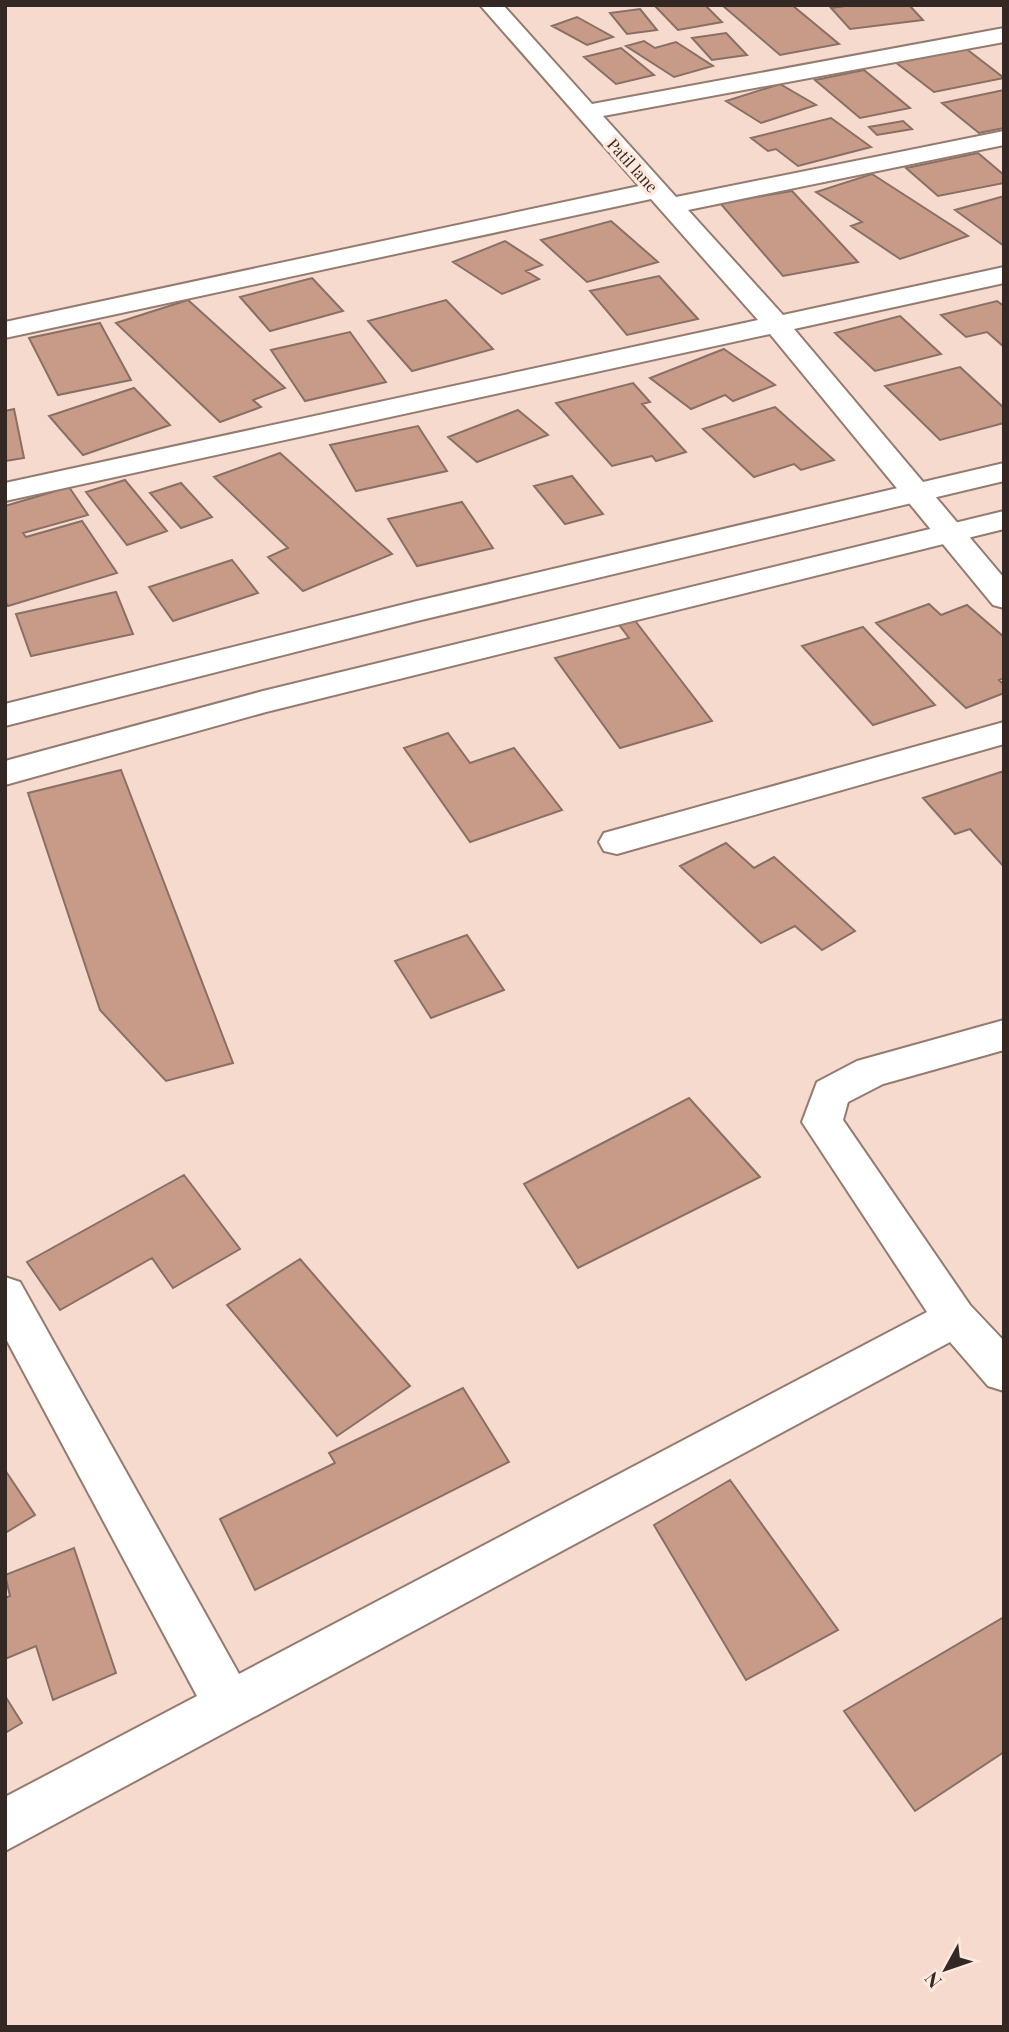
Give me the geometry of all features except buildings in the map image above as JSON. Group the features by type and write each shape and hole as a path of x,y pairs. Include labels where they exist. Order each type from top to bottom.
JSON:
{"street":[{"name":"Patil lane","path":"491,5 776,324 918,493 948,534 1004,598"},
{"path":"586,112 1004,35"},
{"path":"5,330 663,198 1004,138"},
{"path":"5,492 1004,275"},
{"path":"5,715 417,611 1004,472"},
{"path":"5,773 263,702 1004,520"},
{"path":"617,842 1004,733"},
{"path":"1004,1035 871,1072 831,1093 822,1122 955,1318 1004,1372"},
{"path":"5,1295 229,1705"},
{"path":"5,1825 955,1318"}]}
